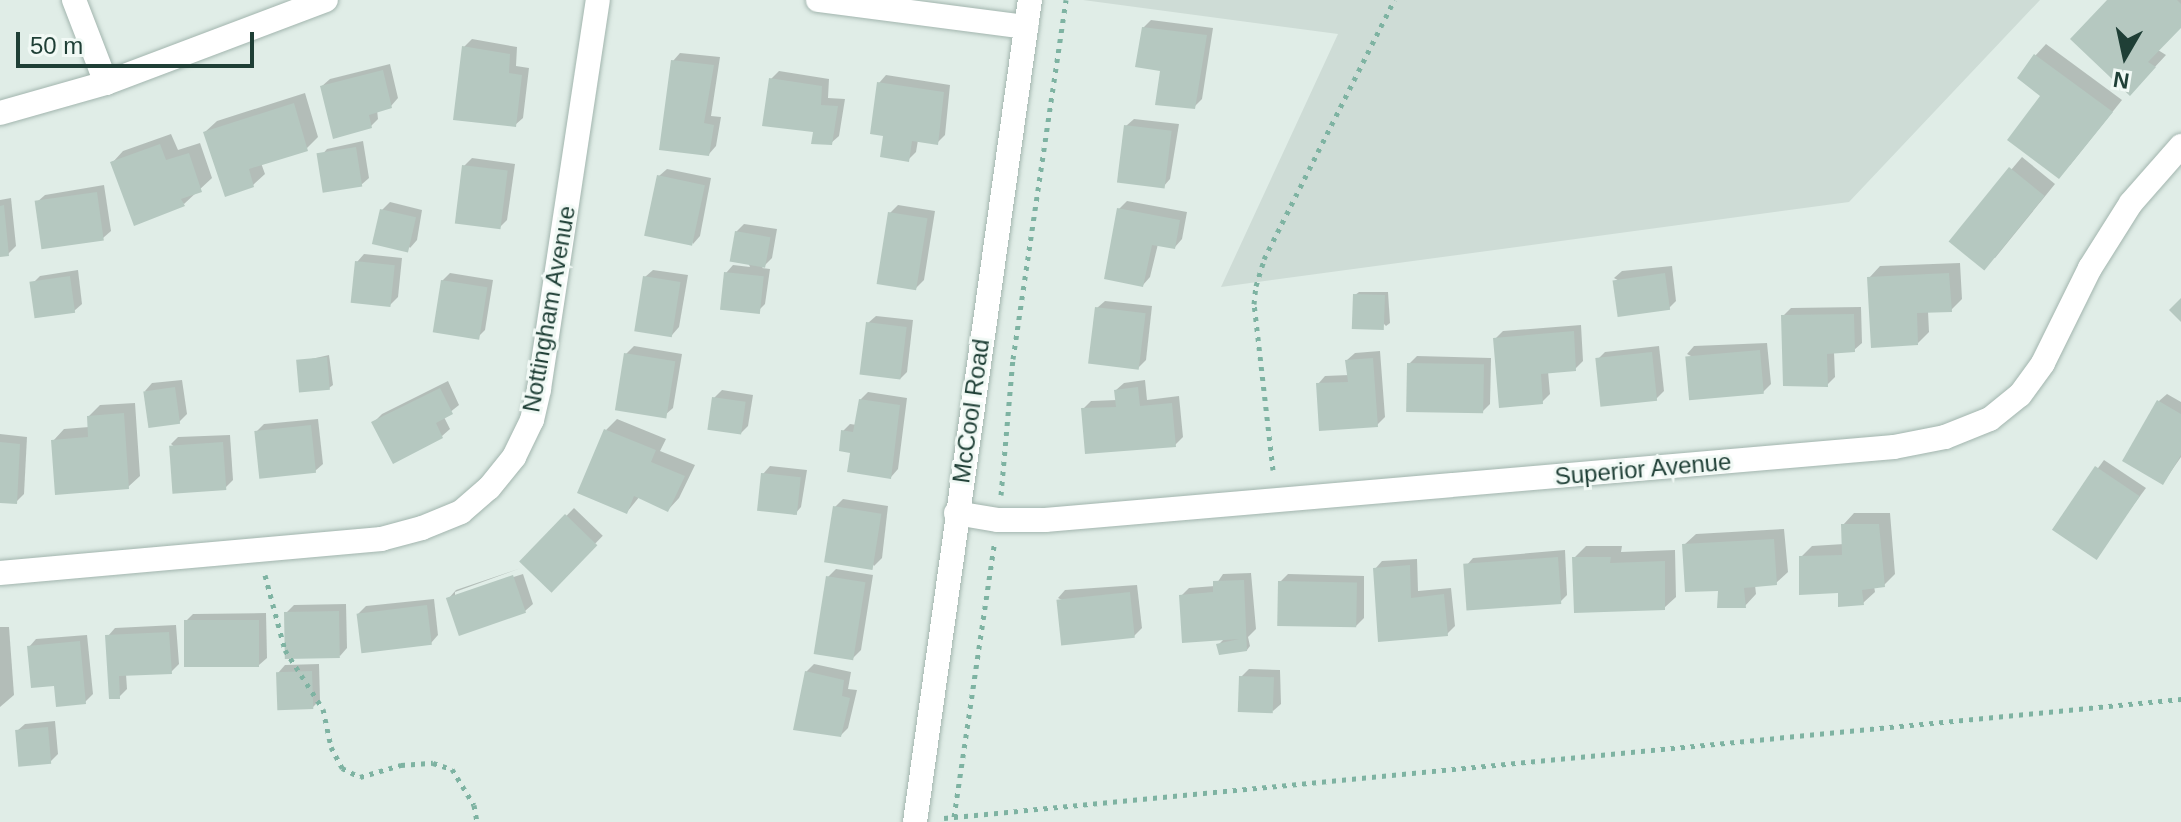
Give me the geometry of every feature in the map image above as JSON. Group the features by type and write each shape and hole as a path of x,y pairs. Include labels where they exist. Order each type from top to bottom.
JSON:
{"street":[{"path":"74,0 106,83"},
{"path":"0,113 41,105 106,83 326,0"},
{"name":"Nottingham Avenue","path":"0,573 381,539 422,528 461,512 489,488 514,457 532,420 539,389 598,0"},
{"path":"818,0 1026,27"},
{"name":"McCool Road","path":"915,821 1030,0"},
{"name":"Superior Avenue","path":"956,513 998,520 1060,519 1894,447 1945,437 1990,419 2020,395 2043,363 2090,268 2131,203 2181,146"}],"path":[{"path":"954,817 998,520 1013,359 1066,0"},
{"path":"1273,470 1254,304 1256,286 1264,259 1394,0"},
{"path":"264,550 266,584 285,650 323,709 331,747 342,768 360,777 401,765 433,763 452,769 474,805 477,822"},
{"path":"915,821 2181,699"}],"shaded area":[{"path":"1083,0 2040,0 1849,202 1221,287 1338,34"}],"building":[{"path":"2107,0 2177,0 2181,4 2181,28 2148,62 2156,67 2130,96 2070,39"},
{"path":"1142,27 1207,35 1195,109 1155,105 1160,71 1135,67"},
{"path":"462,46 510,54 509,73 522,75 516,127 453,120"},
{"path":"2034,54 2113,112 2059,179 2007,140 2040,96 2017,78"},
{"path":"671,60 714,65 704,123 714,125 709,156 659,150"},
{"path":"383,70 392,108 369,115 372,128 333,139 320,86"},
{"path":"769,78 822,86 821,105 838,106 832,145 811,144 813,132 762,126"},
{"path":"877,82 944,92 938,145 912,141 909,162 880,157 883,136 870,134"},
{"path":"294,103 308,151 249,169 254,187 225,197 203,132"},
{"path":"1124,125 1172,131 1165,188 1117,183"},
{"path":"160,144 166,160 189,153 202,192 181,199 185,206 134,226 110,162"},
{"path":"356,147 362,187 323,193 316,153"},
{"path":"462,165 508,171 500,229 455,224"},
{"path":"2009,167 2045,196 1984,271 1949,242"},
{"path":"657,175 705,185 692,246 644,236"},
{"path":"97,192 104,241 41,249 35,201"},
{"path":"4,205 9,256 0,257 0,206"},
{"path":"1117,208 1180,220 1175,249 1152,245 1143,287 1104,279"},
{"path":"380,209 416,217 408,252 372,244"},
{"path":"888,212 928,218 916,290 877,284"},
{"path":"735,231 770,237 765,268 730,262"},
{"path":"355,261 395,265 390,307 351,303"},
{"path":"724,272 764,276 760,314 720,310"},
{"path":"1665,273 1670,310 1618,317 1613,280"},
{"path":"1949,273 1952,312 1917,313 1918,345 1871,348 1867,277"},
{"path":"70,276 75,313 35,318 29,282"},
{"path":"643,276 681,282 672,337 634,331"},
{"path":"441,280 487,287 479,340 433,332"},
{"path":"1353,294 1385,295 1384,330 1352,329"},
{"path":"2181,298 2181,322 2169,310"},
{"path":"1095,307 1146,313 1139,370 1088,364"},
{"path":"1854,314 1855,352 1827,354 1828,387 1783,386 1781,315"},
{"path":"866,322 907,327 900,380 860,375"},
{"path":"1574,331 1576,371 1541,374 1543,404 1499,408 1493,338"},
{"path":"1760,350 1764,394 1689,400 1685,357"},
{"path":"1652,352 1657,401 1600,407 1595,358"},
{"path":"624,353 675,361 666,418 615,410"},
{"path":"327,357 330,390 299,393 296,360"},
{"path":"1373,358 1378,427 1319,431 1316,383 1348,382 1345,360"},
{"path":"1407,363 1484,364 1483,413 1406,412"},
{"path":"175,387 180,424 148,428 143,391"},
{"path":"1138,387 1140,406 1172,403 1176,447 1085,454 1081,408 1116,407 1114,390"},
{"path":"440,388 453,414 436,423 443,438 393,464 371,422"},
{"path":"712,397 746,402 741,434 707,430"},
{"path":"859,399 900,405 891,479 847,472 850,453 839,451 841,430 853,432"},
{"path":"2157,400 2181,414 2181,455 2163,485 2122,461"},
{"path":"124,413 129,489 55,495 51,440 88,437 87,416"},
{"path":"311,425 316,473 259,479 254,431"},
{"path":"604,429 656,450 651,462 685,476 668,512 634,496 627,514 577,493"},
{"path":"0,442 20,444 17,504 0,503"},
{"path":"223,442 226,490 172,494 169,446"},
{"path":"2095,466 2140,496 2097,560 2052,530"},
{"path":"761,473 801,477 797,515 757,511"},
{"path":"833,506 881,514 872,570 824,562"},
{"path":"565,514 597,545 552,593 519,561"},
{"path":"1841,524 1879,524 1885,587 1862,590 1864,605 1838,607 1838,593 1799,595 1799,556 1842,555"},
{"path":"1774,539 1777,585 1744,588 1746,608 1717,608 1718,591 1685,592 1682,544"},
{"path":"1558,557 1561,604 1467,611 1463,564"},
{"path":"1572,557 1611,557 1610,563 1665,561 1665,610 1574,613"},
{"path":"1410,565 1411,598 1444,594 1448,636 1378,642 1373,568"},
{"path":"513,575 526,613 459,636 446,598"},
{"path":"826,576 866,582 853,660 814,654"},
{"path":"1244,580 1247,651 1219,655 1216,644 1239,639 1182,643 1179,595 1213,592 1213,581"},
{"path":"1278,581 1357,582 1356,627 1277,626"},
{"path":"1130,592 1135,638 1061,645 1056,600"},
{"path":"427,605 432,645 361,653 357,614"},
{"path":"339,611 340,658 285,659 284,612"},
{"path":"184,620 259,620 259,667 184,667"},
{"path":"169,632 172,674 119,676 120,699 109,699 105,635"},
{"path":"80,641 86,704 56,707 54,686 31,688 27,646"},
{"path":"312,671 313,709 277,710 276,672"},
{"path":"805,671 844,680 842,696 850,698 841,737 793,730"},
{"path":"1239,676 1274,677 1273,713 1238,712"},
{"path":"48,727 51,764 18,767 15,730"}]}
